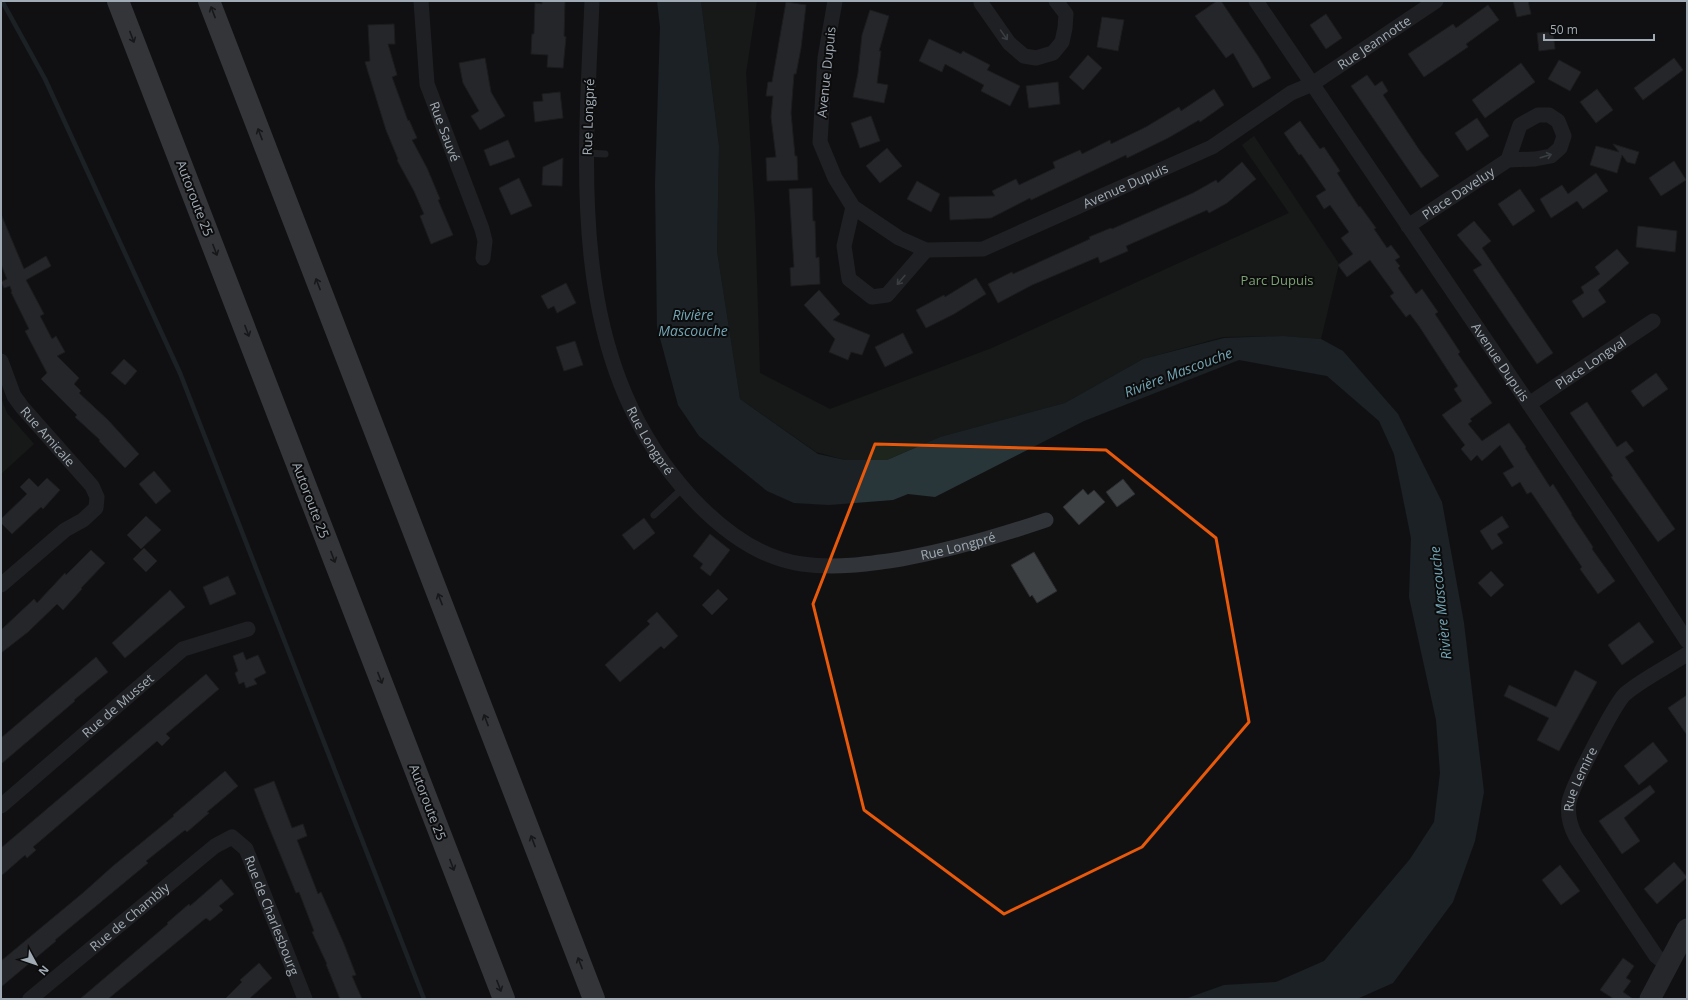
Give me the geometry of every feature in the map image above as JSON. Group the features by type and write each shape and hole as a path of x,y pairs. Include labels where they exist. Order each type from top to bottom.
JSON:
{"highway":[{"name":"Autoroute 25","path":"118,1 504,999"},
{"path":"209,1 594,999"}],"street":[{"name":"Rue Sauvé","path":"421,1 427,84 482,229 485,241 483,258"},
{"name":"Rue Longpré","path":"592,1 586,153 586,200 589,239 602,320 612,362 624,394 654,451 683,488 710,516 748,545 766,555 790,562 814,565 836,566 866,564 929,554 982,540 1046,520"},
{"name":"Avenue Dupuis","path":"835,1 825,58 820,142 835,178 853,207 899,238 926,250 983,249 1212,147 1291,93 1312,84"},
{"path":"979,2 1009,43 1024,56 1036,58 1053,52 1062,42 1066,14 1056,1"},
{"name":"Avenue Dupuis","path":"1256,1 1529,404 1687,641"},
{"name":"Rue Jeannotte","path":"1312,84 1436,1"},
{"name":"Place Daveluy","path":"1408,226 1508,160"},
{"path":"853,207 844,246 849,279 872,297 887,295 926,250"},
{"name":"Place Longval","path":"1529,404 1653,321"},
{"name":"Rue Amicale","path":"1,361 14,396 92,486 97,497 96,508 83,520 65,530 1,585"},
{"name":"Rue de Musset","path":"1,806 183,649 248,629"},
{"name":"Rue Lemire","path":"1667,965 1656,956 1576,837 1571,826 1569,807 1574,788 1617,703 1632,690 1687,654"},
{"name":"Rue de Charlesbourg","path":"232,838 246,849 303,998"},
{"name":"Rue de Chambly","path":"30,999 215,846 232,838"},
{"path":"1650,999 1687,929"}],"lane":[{"path":"586,153 605,154"},
{"path":"654,515 683,488"}],"highlighted area":[{"path":"875,444 1106,450 1216,538 1249,722 1142,847 1004,914 864,810 813,604"}],"green space":[{"name":"Parc Dupuis","path":"701,1 757,1 746,73 755,218 760,373 830,409 992,348 1289,213 1242,145 1254,136 1339,264 1321,339 1283,336 1223,337 1143,359 1065,403 940,437 887,460 845,460 816,452 740,399 717,251 719,146"},
{"path":"1,398 7,413 34,444 1,474"}],"water":[{"name":"Rivière Mascouche","path":"657,1 701,1 719,146 717,251 740,399 818,454 845,460 887,460 940,437 1065,403 1143,359 1224,338 1283,336 1321,339 1343,351 1398,414 1442,502 1464,623 1484,792 1475,841 1453,902 1393,983 1357,999 1185,999 1224,985 1276,982 1324,961 1410,859 1434,822 1440,773 1436,720 1409,597 1411,538 1394,454 1379,421 1327,376 1239,360 1084,421 935,497 908,494 893,500 829,505 794,503 767,491 699,436 678,405 657,327 655,184 660,27"}],"building":[{"path":"542,1 565,1 564,36 566,37 563,68 547,67 548,55 531,54 532,34 534,34 535,3 542,4"},
{"path":"1217,1 1221,1 1271,78 1253,88 1233,53 1226,58 1195,16"},
{"path":"1513,1 1528,1 1531,14 1517,17"},
{"path":"786,2 806,5 801,48 796,74 794,74 791,113 795,156 797,156 798,180 767,181 766,158 776,157 771,117 773,96 766,96 768,82 772,82"},
{"path":"1488,5 1499,20 1466,44 1468,47 1424,77 1408,54 1453,24 1456,28"},
{"path":"870,10 889,16 879,51 881,51 877,83 888,85 884,103 853,97 858,73 862,35"},
{"path":"1326,14 1342,38 1326,49 1310,25"},
{"path":"1102,17 1124,20 1118,51 1097,47"},
{"path":"394,24 395,44 388,44 397,75 392,77 408,121 409,120 417,138 412,140 427,168 440,199 438,200 453,235 431,244 420,216 424,214 414,191 397,160 398,159 386,130 365,62 370,61 368,25"},
{"path":"1553,32 1555,49 1539,51 1537,33"},
{"path":"929,39 961,54 963,51 990,65 987,70 1020,86 1010,106 981,91 984,85 945,64 942,72 919,61"},
{"path":"1088,55 1102,68 1083,90 1069,77"},
{"path":"485,58 491,92 505,116 480,130 471,116 479,111 463,83 459,63"},
{"path":"1674,58 1683,70 1643,100 1634,88"},
{"path":"1559,60 1581,72 1570,91 1548,79"},
{"path":"1521,63 1535,82 1485,118 1472,100"},
{"path":"1367,75 1375,86 1382,81 1388,91 1383,95 1420,151 1439,176 1421,188 1351,86"},
{"path":"1058,82 1060,104 1029,108 1026,86"},
{"path":"1214,89 1224,105 1200,122 1199,120 1168,138 1127,158 1126,155 1031,200 1030,198 991,218 950,220 949,197 995,196 992,191 1016,179 1019,185 1055,168 1053,162 1080,150 1082,154 1110,140 1111,144 1146,127 1179,107 1181,111"},
{"path":"1597,89 1613,110 1596,123 1580,102"},
{"path":"560,92 563,118 535,122 533,102 543,101 542,94"},
{"path":"871,116 880,141 860,148 851,123"},
{"path":"1477,118 1489,136 1467,151 1455,133"},
{"path":"1300,121 1320,149 1324,147 1340,171 1337,173 1359,207 1360,206 1376,228 1374,229 1387,248 1391,245 1400,257 1395,260 1400,266 1398,268 1416,294 1422,289 1438,312 1435,314 1460,352 1458,354 1492,403 1470,419 1472,421 1468,424 1482,441 1509,423 1526,447 1525,448 1550,487 1553,484 1593,547 1592,549 1615,581 1598,594 1580,569 1582,567 1531,492 1527,494 1520,482 1512,487 1503,473 1514,467 1500,445 1482,461 1477,455 1471,461 1461,449 1465,445 1442,415 1462,401 1454,389 1458,386 1410,314 1406,317 1390,296 1394,293 1370,260 1347,277 1338,265 1353,254 1341,238 1349,232 1330,205 1324,209 1316,196 1326,190 1301,154 1299,155 1284,133"},
{"path":"508,140 515,157 490,166 484,150"},
{"path":"1613,144 1639,152 1635,164 1627,162 1622,155 1617,173 1590,165 1596,146 1619,152"},
{"path":"887,148 902,166 880,183 866,166"},
{"path":"563,158 562,186 542,185 543,167"},
{"path":"1674,161 1686,180 1661,196 1649,178"},
{"path":"1242,162 1256,179 1227,203 1209,213 1207,210 1126,246 1128,251 1100,263 1098,257 1032,285 998,303 988,284 1012,272 1013,274 1090,239 1089,237 1111,228 1112,229 1193,193 1216,180 1218,183"},
{"path":"1596,173 1608,191 1583,209 1577,201 1551,218 1540,199 1562,185 1568,194"},
{"path":"519,178 532,206 511,215 499,188"},
{"path":"917,181 940,194 931,212 907,199"},
{"path":"812,188 816,258 819,257 820,284 791,286 790,268 794,267 789,189"},
{"path":"1520,189 1535,211 1513,226 1498,204"},
{"path":"1,214 24,269 46,256 51,266 26,280 44,314 40,316 52,339 56,336 65,352 57,356 79,378 74,384 81,391 79,393 108,420 139,454 125,468 99,441 100,440 75,417 77,415 41,379 47,373 25,331 29,329 11,292 10,286 4,288 1,282 7,279 1,264"},
{"path":"1474,221 1491,241 1482,248 1553,353 1537,364 1473,270 1482,265 1457,235"},
{"path":"1638,226 1677,231 1675,252 1636,247"},
{"path":"1617,249 1629,263 1598,290 1606,302 1583,318 1572,301 1584,293 1581,287 1600,274 1595,267"},
{"path":"976,278 986,294 954,314 926,328 916,310 944,295 945,297"},
{"path":"566,283 576,303 557,313 554,306 548,309 541,296"},
{"path":"819,290 840,314 833,320 870,335 862,355 851,352 848,360 829,352 835,339 804,305"},
{"path":"903,333 913,353 885,367 875,347"},
{"path":"575,341 583,365 564,371 556,347"},
{"path":"124,359 137,371 125,385 111,373"},
{"path":"1656,373 1668,389 1643,407 1631,391"},
{"path":"1587,402 1617,447 1626,441 1634,451 1625,457 1675,529 1658,542 1611,477 1613,476 1570,413"},
{"path":"154,471 171,491 156,504 139,484"},
{"path":"29,478 38,487 47,478 60,490 43,509 41,507 12,534 1,523 1,519 27,494 20,487"},
{"path":"1123,479 1135,494 1117,507 1106,492"},
{"path":"1083,489 1088,495 1094,490 1105,502 1079,525 1063,507"},
{"path":"146,516 161,530 141,549 127,535"},
{"path":"1502,516 1509,527 1497,534 1503,543 1492,550 1480,531"},
{"path":"644,518 655,533 634,550 622,535"},
{"path":"710,534 730,550 710,576 700,568 703,564 693,556"},
{"path":"144,548 157,561 146,572 133,559"},
{"path":"91,550 105,563 81,588 82,589 63,610 57,604 28,632 1,653 1,630 34,599 37,603 65,573 66,575"},
{"path":"1034,552 1057,591 1037,603 1032,595 1030,597 1011,565"},
{"path":"1491,571 1504,585 1491,597 1478,583"},
{"path":"228,576 236,594 210,605 203,587"},
{"path":"718,589 728,599 712,615 702,605"},
{"path":"170,590 185,607 125,658 112,643"},
{"path":"657,612 678,636 664,649 661,646 620,682 605,665 650,624 647,621"},
{"path":"1639,622 1654,642 1622,665 1608,645"},
{"path":"243,652 246,660 258,655 266,673 254,679 257,684 246,688 244,682 239,684 235,673 238,671 233,656"},
{"path":"96,657 108,672 1,764 1,738"},
{"path":"1575,670 1597,682 1559,751 1537,740 1549,718 1504,696 1509,685 1556,707"},
{"path":"206,674 219,689 166,734 170,738 162,746 157,741 33,847 36,850 27,858 25,855 1,876 1,848"},
{"path":"1687,695 1687,735 1668,708"},
{"path":"1653,742 1668,761 1639,785 1624,766"},
{"path":"225,771 238,786 207,812 209,813 187,832 185,830 146,861 148,863 1,987 1,961 174,816 173,815"},
{"path":"274,781 292,828 303,824 307,836 297,840 318,894 321,892 344,944 356,975 352,976 362,999 340,999 327,964 312,932 314,931 299,892 296,893 264,815 254,789"},
{"path":"1650,785 1655,792 1624,818 1640,841 1622,854 1599,821"},
{"path":"1674,862 1687,877 1657,904 1644,889"},
{"path":"1560,865 1580,891 1561,905 1542,880"},
{"path":"221,879 234,894 219,906 223,910 210,921 206,918 108,999 80,999 168,924 167,923 189,904 190,906"},
{"path":"1623,958 1634,966 1626,978 1631,981 1623,992 1633,999 1614,999 1600,990"},
{"path":"259,963 272,978 249,999 225,999 242,982 240,980"}],"waterway":[{"path":"2,1 45,79 180,373 424,999"}]}
